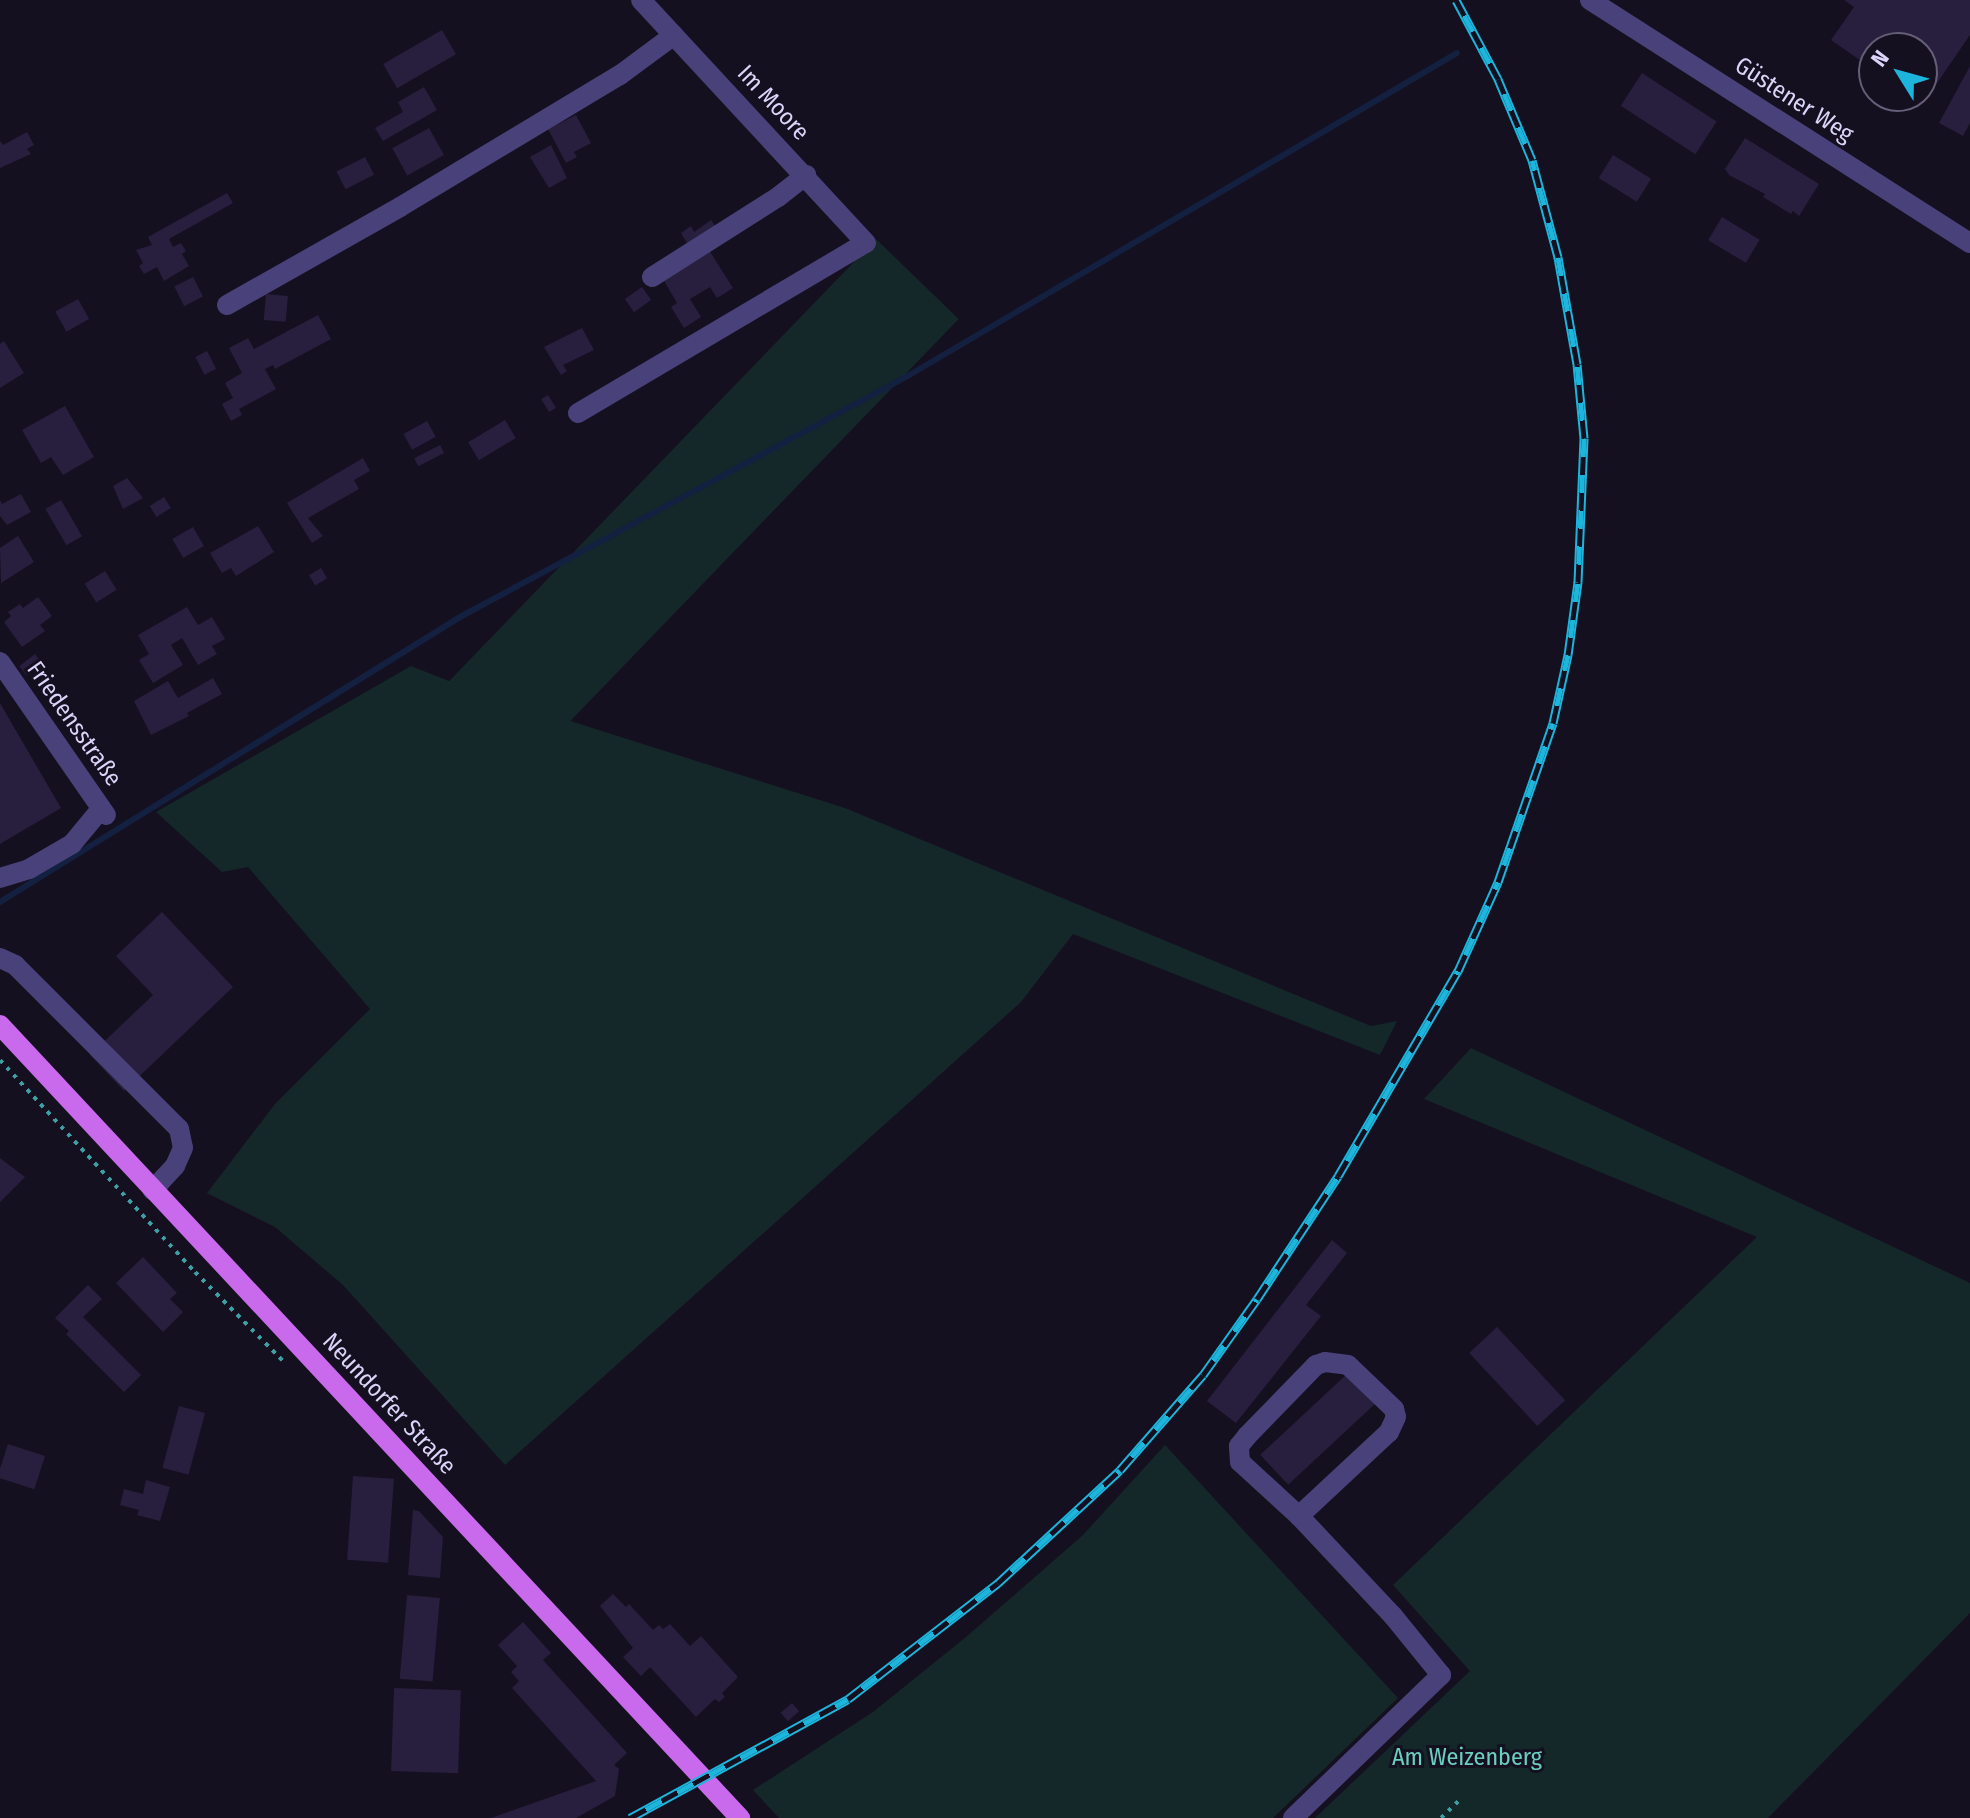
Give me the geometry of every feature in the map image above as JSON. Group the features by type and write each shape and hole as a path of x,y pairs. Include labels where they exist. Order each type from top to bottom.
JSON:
{"main road":[{"name":"Neundorfer Straße","path":"0,1025 740,1818"}],"street":[{"name":"Im Moore","path":"578,413 866,243 641,0"},
{"name":"Güstener Weg","path":"1590,0 1970,243"},
{"path":"227,305 400,207 620,75 674,35"},
{"path":"652,277 785,193 806,175"},
{"name":"Friedensstraße","path":"0,662 103,812 72,844 29,869 0,878"},
{"path":"0,958 15,965 179,1129 183,1148 175,1166 153,1190"},
{"path":"1293,1818 1441,1675 1393,1616 1299,1516 1240,1462 1239,1446 1316,1365 1325,1362 1348,1365 1394,1409 1394,1424 1299,1516"}],"path":[{"path":"1441,1818 1461,1799"}],"green space":[{"path":"876,239 959,319 521,772 438,692"},
{"path":"411,666 469,689 845,808 1371,1026 1397,1021 1380,1055 1073,934 1021,1002 505,1465 343,1285 275,1227 207,1193 275,1104 370,1009 248,867 222,872 156,812"},
{"name":"Am Weizenberg","path":"1471,1048 1970,1283 1970,1613 1768,1818 1315,1818 1470,1671 1393,1585 1757,1237 1424,1099"},
{"path":"1165,1445 1398,1698 1273,1818 779,1818 753,1790 873,1712 966,1637 1083,1535"}],"building":[{"path":"1844,0 1970,0 1970,35 1938,82 1938,32 1858,32 1858,59 1831,40 1854,7"},
{"path":"442,30 456,54 397,88 383,64"},
{"path":"1970,66 1970,123 1963,136 1939,123"},
{"path":"1642,73 1717,121 1695,154 1621,106"},
{"path":"424,87 437,110 383,141 375,128 403,112 398,102"},
{"path":"576,115 591,143 574,152 577,157 566,163 548,129"},
{"path":"429,128 444,155 407,175 392,148"},
{"path":"27,132 34,145 27,149 31,154 0,168 0,141 3,145"},
{"path":"1745,138 1819,184 1799,216 1729,175 1725,169"},
{"path":"551,145 567,178 549,188 530,157"},
{"path":"1613,155 1651,179 1637,202 1599,178"},
{"path":"365,157 374,175 346,189 336,172"},
{"path":"227,193 233,203 169,239 173,247 181,243 186,251 182,254 189,266 164,281 157,267 144,274 139,266 143,263 136,250 152,245 148,237"},
{"path":"1722,217 1760,240 1746,263 1708,240"},
{"path":"711,220 718,230 690,248 681,233 691,226 694,232"},
{"path":"709,250 733,288 717,298 710,287 690,299 701,317 684,328 671,307 677,303 663,279"},
{"path":"193,277 203,297 184,306 174,287"},
{"path":"642,287 651,300 634,312 625,299"},
{"path":"266,294 288,296 286,322 264,320"},
{"path":"78,299 89,319 66,332 55,312"},
{"path":"318,315 331,339 275,369 273,365 265,369 276,389 239,409 242,415 231,421 222,404 233,398 225,383 242,373 229,348 248,338 254,349"},
{"path":"582,328 594,350 563,365 567,371 561,375 544,347"},
{"path":"4,341 24,373 0,388 0,344"},
{"path":"207,351 216,369 204,375 195,357"},
{"path":"548,395 556,408 549,412 541,399"},
{"path":"65,406 94,457 63,475 51,457 41,463 22,430"},
{"path":"505,420 516,438 479,460 468,442"},
{"path":"427,421 436,437 412,450 403,434"},
{"path":"440,445 444,453 418,466 414,458"},
{"path":"363,458 370,471 354,480 359,489 308,518 323,536 312,543 287,503"},
{"path":"127,478 143,498 123,509 113,486"},
{"path":"21,494 31,512 7,525 0,516 0,500 2,504"},
{"path":"164,497 171,508 156,517 150,506"},
{"path":"61,500 82,536 66,545 45,509"},
{"path":"258,526 274,552 236,576 231,568 222,573 210,553"},
{"path":"193,527 204,546 183,558 172,539"},
{"path":"18,536 34,562 1,583 0,548"},
{"path":"321,568 327,578 315,585 309,575"},
{"path":"105,571 117,590 96,602 85,584"},
{"path":"38,597 52,616 40,625 45,631 22,647 4,622 11,616 8,612 20,604 23,608"},
{"path":"187,607 198,625 212,617 225,639 212,646 217,654 198,665 182,638 171,645 183,665 153,683 139,660 149,654 138,635"},
{"path":"35,654 42,663 26,675 19,666"},
{"path":"213,678 222,694 187,713 189,716 151,735 134,701 168,681 178,698"},
{"path":"0,703 61,808 0,844"},
{"path":"162,912 233,987 124,1091 90,1055 153,995 116,956"},
{"path":"0,1158 25,1177 0,1202"},
{"path":"1332,1240 1347,1253 1306,1305 1321,1316 1236,1423 1207,1401"},
{"path":"143,1257 177,1293 170,1299 183,1312 163,1332 116,1283"},
{"path":"88,1285 102,1299 83,1317 141,1375 124,1392 66,1334 69,1331 55,1318"},
{"path":"1497,1327 1565,1400 1537,1426 1469,1353"},
{"path":"1348,1373 1376,1403 1288,1485 1260,1455"},
{"path":"179,1406 205,1413 189,1475 162,1468"},
{"path":"8,1444 45,1456 34,1489 0,1478"},
{"path":"353,1476 394,1479 388,1563 347,1560"},
{"path":"146,1480 170,1487 160,1521 137,1515 139,1510 120,1505 124,1489 143,1494"},
{"path":"413,1510 419,1511 443,1537 440,1578 408,1575"},
{"path":"613,1594 626,1607 629,1604 653,1630 659,1625 663,1629 670,1624 690,1646 701,1636 738,1677 722,1693 725,1697 719,1702 715,1699 696,1717 650,1667 641,1676 623,1657 633,1648 600,1606"},
{"path":"407,1595 440,1598 433,1682 400,1679"},
{"path":"523,1622 551,1653 543,1660 627,1753 614,1765 619,1769 615,1796 576,1818 491,1818 596,1781 512,1688 519,1681 511,1672 517,1666 498,1645"},
{"path":"394,1688 461,1690 458,1773 391,1771"},
{"path":"792,1703 799,1711 788,1721 781,1713"}],"waterway":[{"path":"0,902 460,617 906,377 1457,53"}],"railway":[{"path":"630,1818 848,1699 998,1583 1120,1470 1203,1375 1257,1299 1338,1176 1458,971 1498,882 1553,723 1568,655 1578,582 1584,438 1577,364 1558,257 1532,160 1498,79 1456,0"}]}
